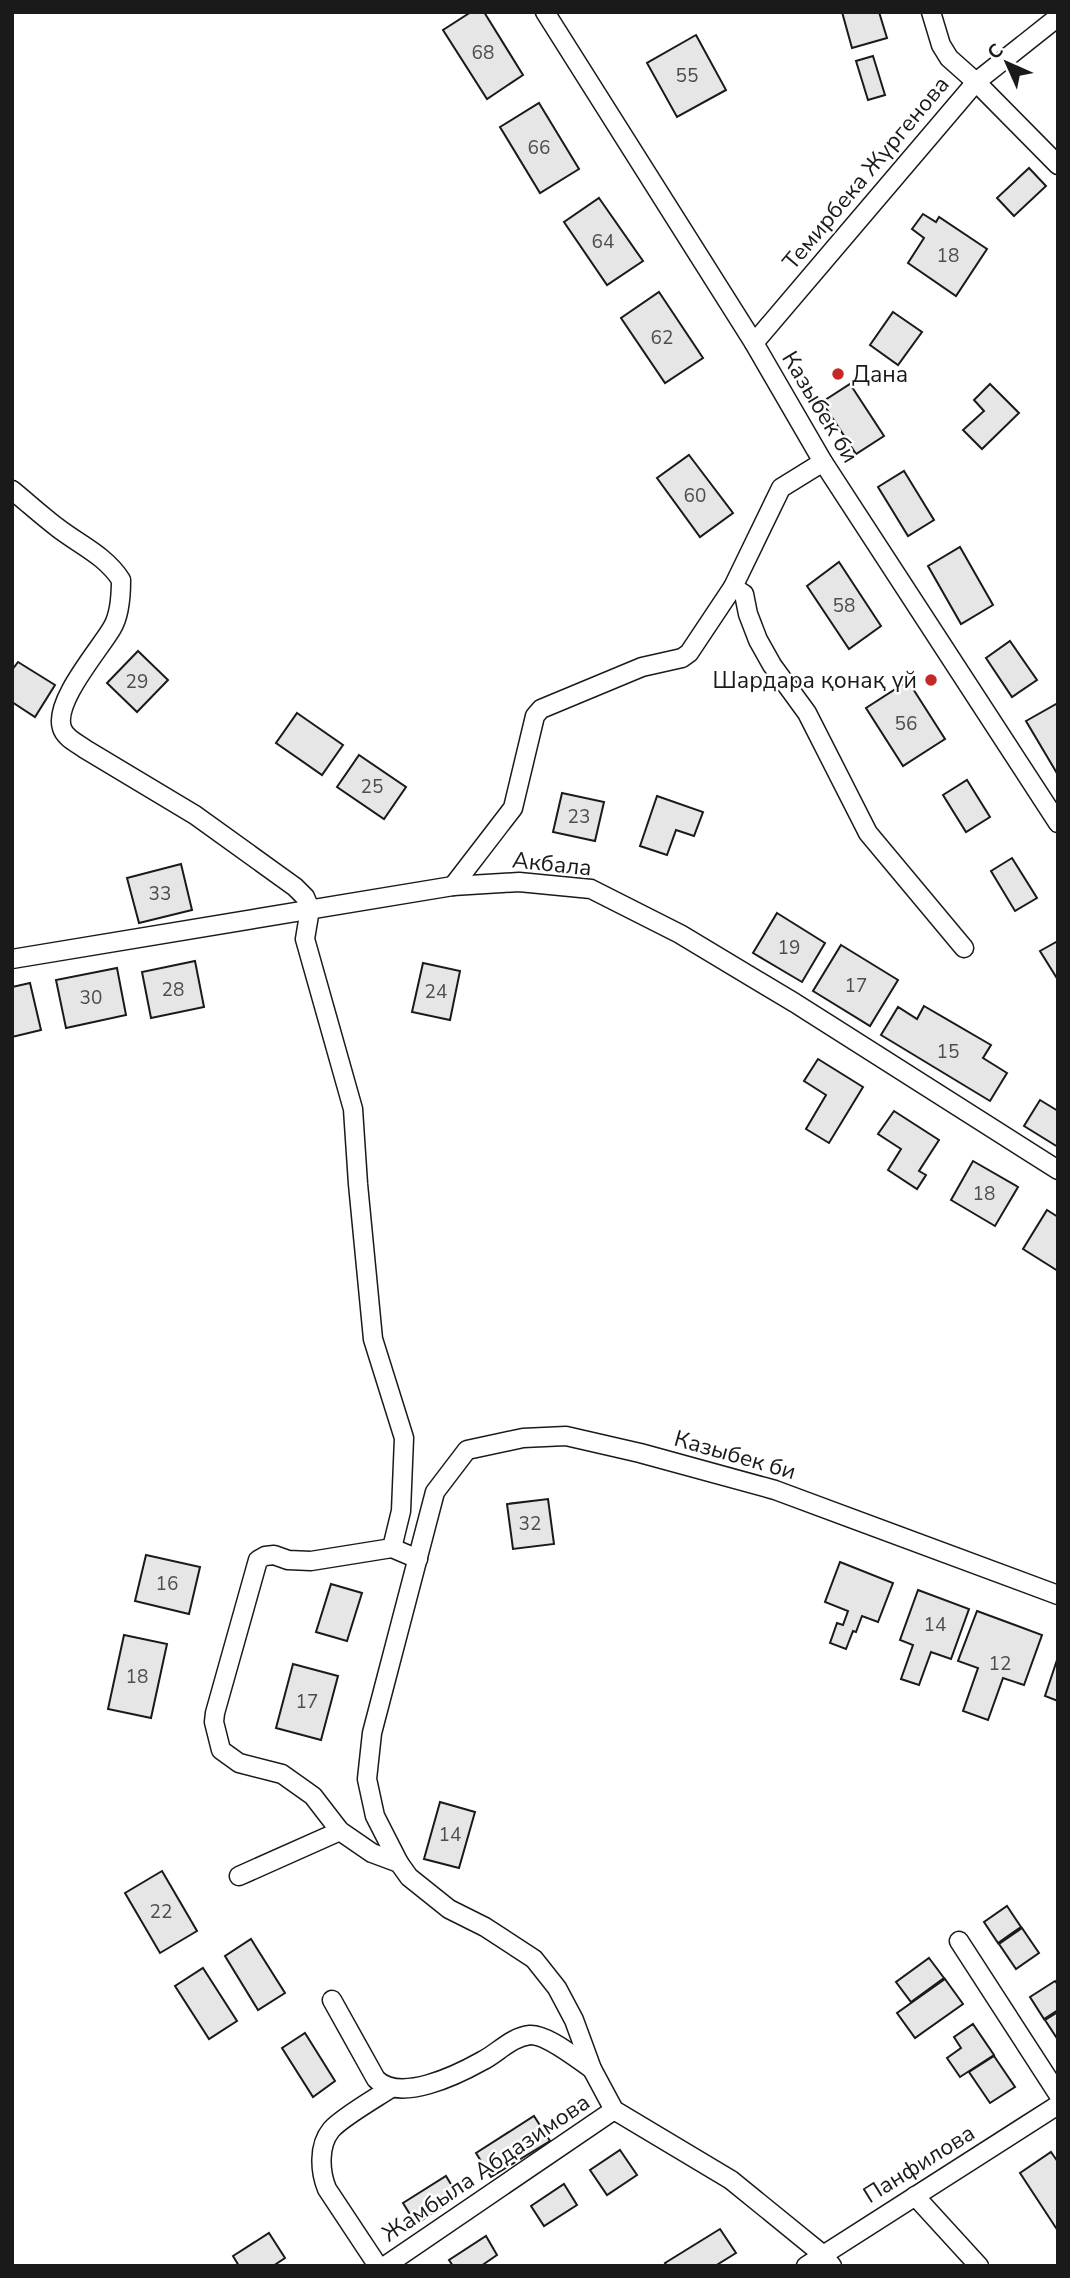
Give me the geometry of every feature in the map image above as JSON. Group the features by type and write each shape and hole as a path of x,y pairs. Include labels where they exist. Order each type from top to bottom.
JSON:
{"street":[{"name":"Казыбек би","path":"545,12 754,343 823,462 1058,823"},
{"path":"931,12 941,45 949,58 1058,165"},
{"name":"Темирбека Жүргенова","path":"754,343 976,82 1058,17"},
{"path":"453,886 513,808 535,716 541,709 642,667 681,658 689,653 733,587 781,488 823,462"},
{"path":"12,490 59,529 101,558 114,569 121,580 114,625 79,675 63,708 62,730 85,749 195,815 295,887 305,897 310,909 305,939 353,1108 373,1339 404,1438 401,1511 392,1548"},
{"path":"733,587 744,594 758,640 772,665 807,713 868,833 964,947"},
{"name":"Акбала","path":"12,959 453,886 519,882 591,889 680,934 1058,1170"},
{"name":"Казыбек би","path":"418,1559 435,1492 467,1450 523,1438 566,1436 775,1490 1058,1595"},
{"path":"392,1548 418,1559 372,1733 366,1779 375,1816 399,1863 372,1853 341,1831 313,1796 282,1774 239,1762 221,1750 214,1722 215,1713 258,1560 265,1556 311,1561 392,1548"},
{"path":"239,1876 341,1831"},
{"name":"Жамбыла Абдазимова","path":"399,1863 410,1877 449,1909 485,1927 534,1959 557,1988 574,2020 592,2069 614,2110 731,2180 827,2260"},
{"path":"960,1941 1058,2094"},
{"path":"332,2000 376,2079 391,2088 430,2085 484,2060 503,2046 528,2035 541,2036 592,2069"},
{"path":"378,2266 327,2189 322,2176 323,2146 331,2130 391,2088"},
{"name":"Панфилова","path":"806,2266 827,2260 915,2196 1058,2105"},
{"name":"Жамбыла Абдазимова","path":"385,2266 614,2110"},
{"path":"915,2196 979,2266"}],"building":[{"path":"471,12 484,12 523,75 487,99 443,30"},
{"path":"842,12 879,12 887,38 852,48"},
{"path":"696,35 726,90 677,117 647,63"},
{"path":"873,56 885,95 868,100 856,61"},
{"path":"539,103 579,169 540,193 500,127"},
{"path":"1029,168 1046,186 1014,216 997,198"},
{"path":"599,198 643,261 607,285 564,222"},
{"path":"923,214 936,222 939,217 987,249 956,296 908,263 924,238 912,229"},
{"path":"659,292 703,358 665,383 621,318"},
{"path":"893,312 922,332 898,365 870,345"},
{"path":"850,384 884,436 856,454 822,402"},
{"path":"990,384 1019,413 982,449 963,430 984,411 974,400"},
{"path":"689,455 733,513 700,537 657,478"},
{"path":"904,471 934,520 908,536 878,487"},
{"path":"960,547 993,605 961,624 928,566"},
{"path":"839,562 881,626 849,649 807,586"},
{"path":"1010,641 1037,680 1012,697 986,658"},
{"path":"138,651 168,680 137,712 107,683"},
{"path":"18,662 55,685 35,717 12,702 12,670"},
{"path":"908,681 945,739 903,766 866,708"},
{"path":"1058,703 1058,775 1026,721"},
{"path":"297,713 343,745 322,775 276,743"},
{"path":"359,755 406,787 384,819 337,787"},
{"path":"967,780 990,817 966,832 943,795"},
{"path":"562,793 604,802 595,841 553,832"},
{"path":"657,796 703,812 694,836 676,830 667,855 640,846"},
{"path":"1012,858 1037,898 1015,911 991,871"},
{"path":"181,864 192,910 139,923 127,878"},
{"path":"777,913 825,943 802,982 753,953"},
{"path":"1058,941 1058,980 1040,951"},
{"path":"841,945 898,980 870,1026 813,991"},
{"path":"195,961 204,1007 151,1018 142,972"},
{"path":"423,963 460,971 450,1020 412,1012"},
{"path":"117,968 126,1015 66,1028 56,980"},
{"path":"30,983 41,1030 12,1037 12,987"},
{"path":"924,1006 991,1045 983,1058 1007,1073 990,1101 881,1035 898,1007 917,1019"},
{"path":"818,1059 863,1087 829,1143 806,1129 826,1095 804,1081"},
{"path":"1040,1100 1058,1111 1058,1147 1024,1126"},
{"path":"894,1111 939,1140 919,1171 926,1175 917,1189 888,1170 901,1149 878,1134"},
{"path":"973,1161 1018,1187 995,1226 951,1200"},
{"path":"1047,1210 1058,1217 1058,1271 1023,1249"},
{"path":"548,1499 554,1544 513,1549 507,1504"},
{"path":"146,1555 200,1567 189,1614 135,1601"},
{"path":"840,1562 893,1583 878,1622 862,1616 846,1649 830,1643 837,1623 843,1625 848,1611 825,1602"},
{"path":"331,1584 362,1593 347,1641 316,1632"},
{"path":"918,1590 969,1609 951,1659 931,1652 919,1685 901,1679 913,1645 900,1640"},
{"path":"977,1611 1042,1635 1024,1685 1003,1678 988,1720 963,1711 978,1668 958,1661"},
{"path":"124,1635 167,1644 151,1718 108,1709"},
{"path":"1058,1657 1058,1701 1045,1696"},
{"path":"293,1664 338,1676 321,1740 276,1728"},
{"path":"440,1802 475,1812 459,1868 424,1859"},
{"path":"162,1871 197,1931 160,1953 125,1893"},
{"path":"1007,1906 1021,1927 998,1943 984,1922"},
{"path":"1022,1928 1039,1953 1016,1969 999,1944"},
{"path":"251,1939 285,1993 258,2010 225,1956"},
{"path":"929,1958 944,1978 911,2002 896,1982"},
{"path":"203,1968 237,2021 209,2039 175,1986"},
{"path":"945,1979 963,2004 915,2038 897,2013"},
{"path":"1055,1981 1058,1985 1058,2010 1044,2019 1030,1997"},
{"path":"1058,2012 1058,2040 1045,2020"},
{"path":"973,2024 994,2055 960,2077 947,2058 961,2048 954,2037"},
{"path":"305,2033 335,2081 313,2097 282,2048"},
{"path":"994,2056 1015,2087 990,2103 969,2072"},
{"path":"534,2116 550,2141 491,2177 476,2153"},
{"path":"620,2150 637,2175 607,2195 590,2170"},
{"path":"1051,2152 1058,2162 1058,2231 1020,2173"},
{"path":"446,2176 458,2196 416,2224 403,2203"},
{"path":"564,2184 577,2205 544,2226 531,2206"},
{"path":"720,2229 736,2253 715,2266 667,2266 665,2263"},
{"path":"269,2233 285,2258 273,2266 239,2266 233,2256"},
{"path":"486,2236 497,2255 481,2266 453,2266 449,2260"}],"place":[{"name":"Дана","path":"838,374"},
{"name":"Шардара қонақ үй","path":"931,680"}]}
